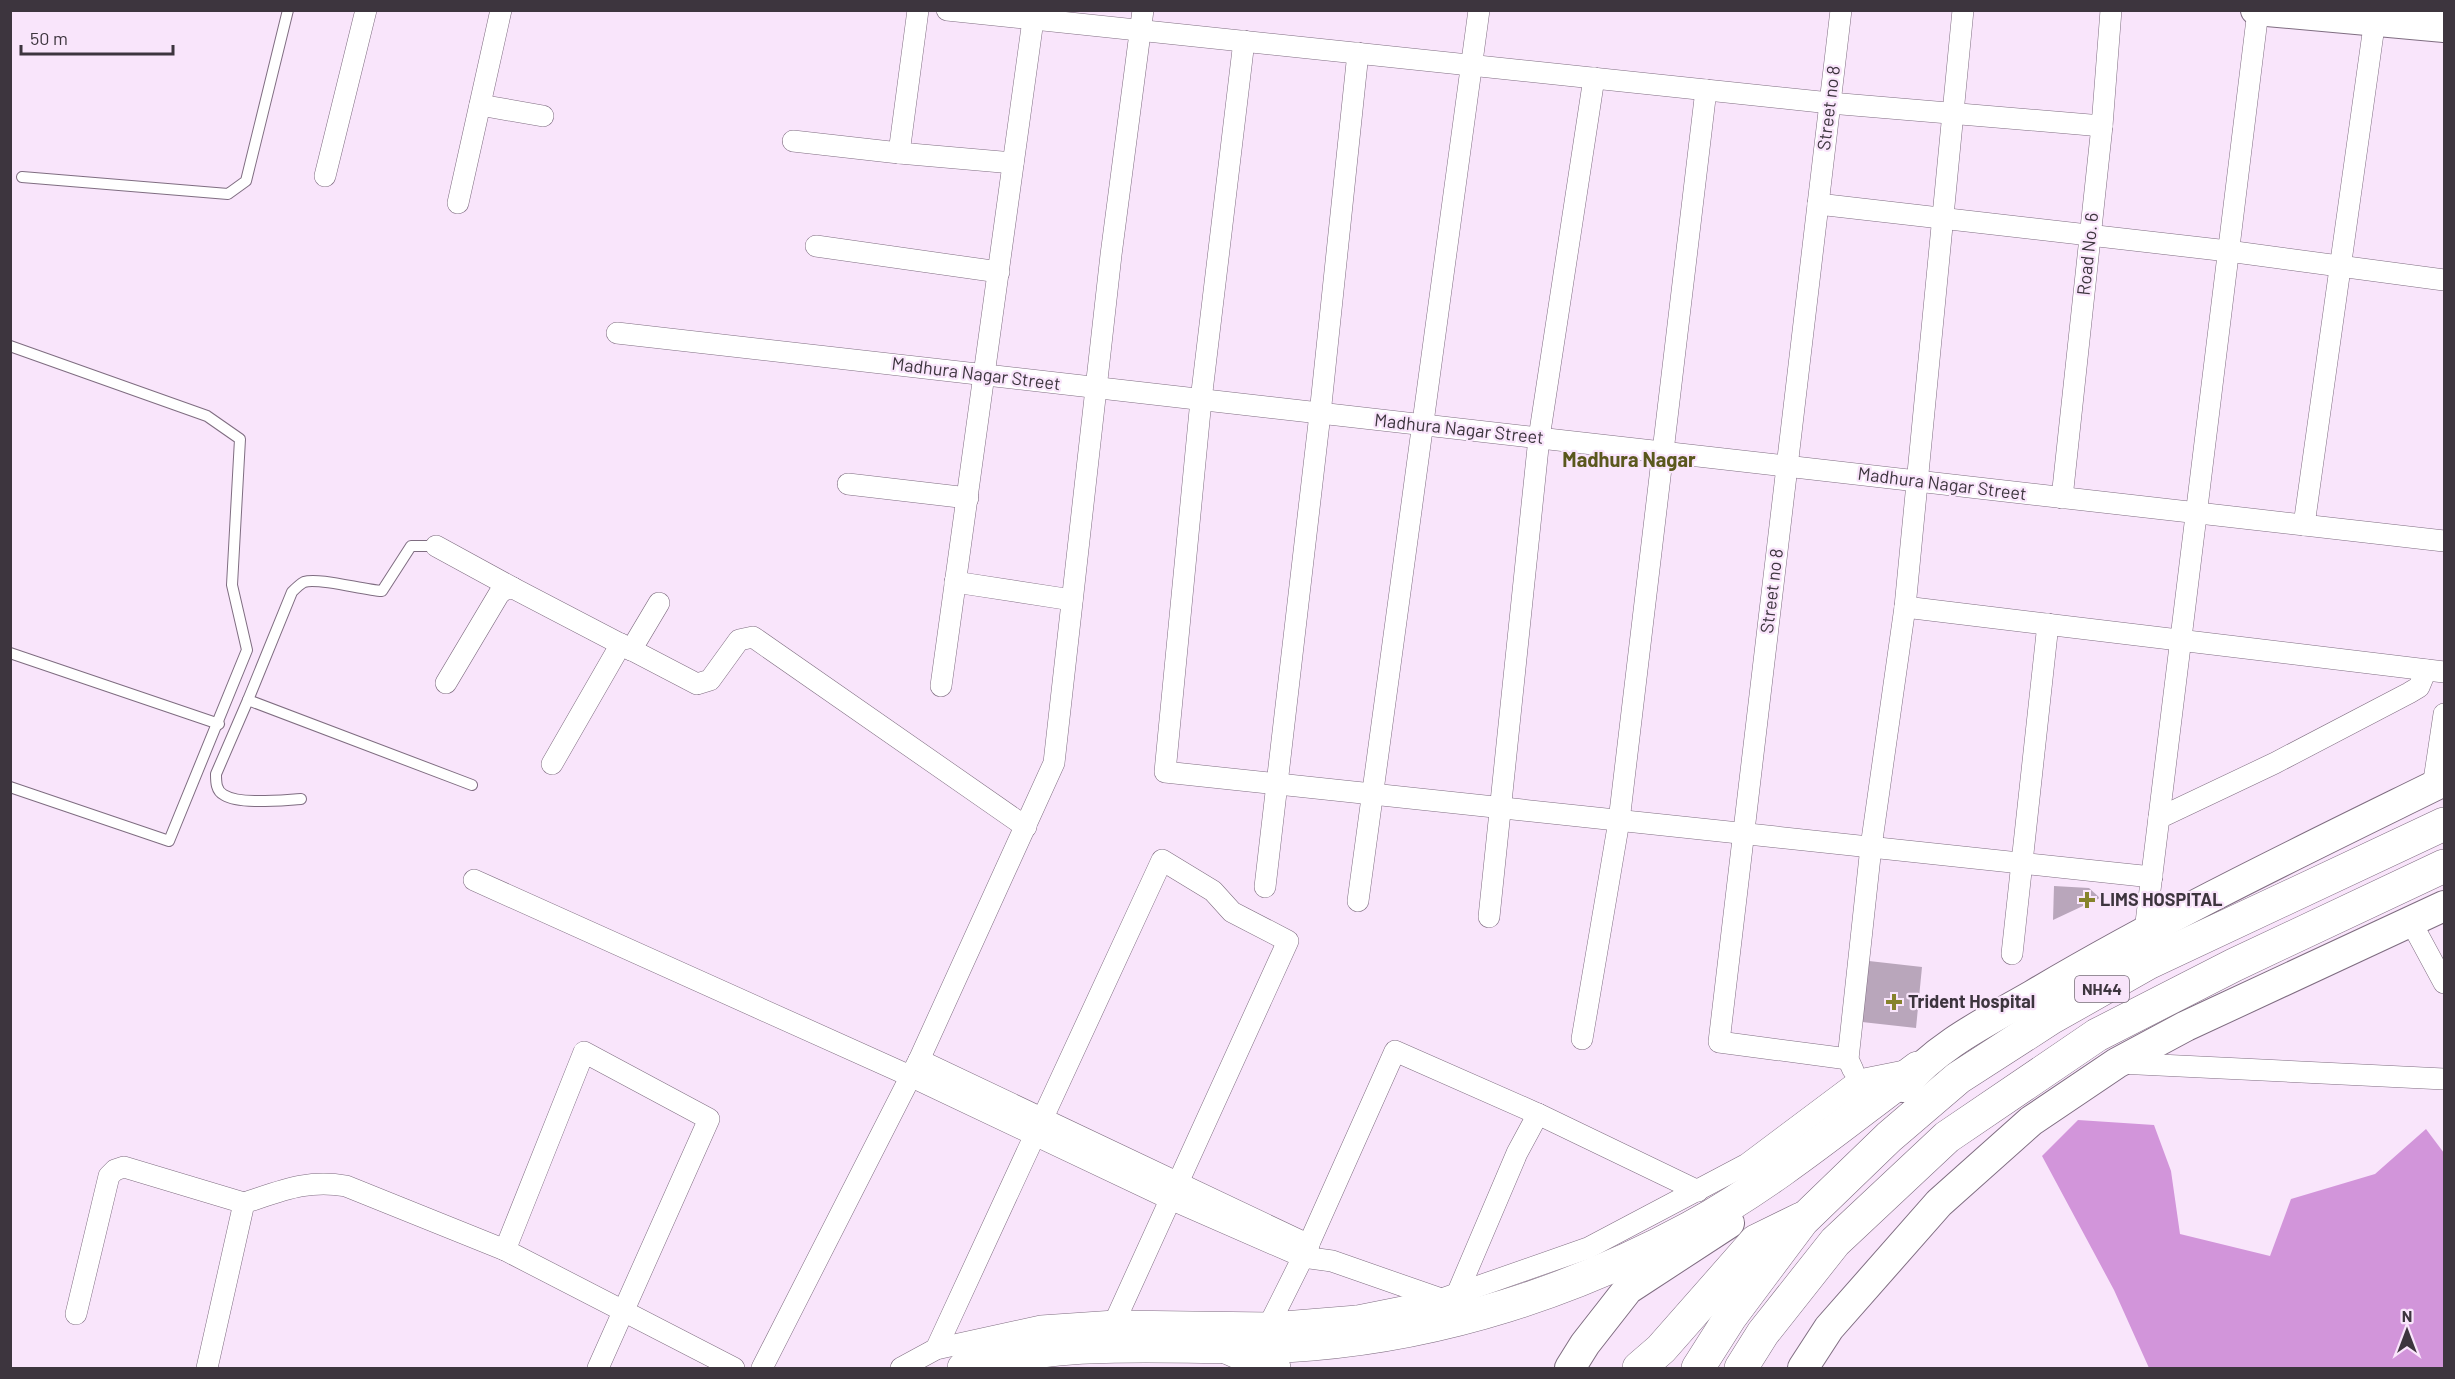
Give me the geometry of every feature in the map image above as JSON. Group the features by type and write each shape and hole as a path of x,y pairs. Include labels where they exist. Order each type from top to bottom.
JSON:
{"main road":[{"path":"2257,11 2375,19 2445,27"},
{"path":"964,1368 1033,1351 1088,1346 1309,1344 1365,1339 1488,1312 1568,1283 1625,1260 1699,1222 1752,1189 1973,1030 2145,931 2439,784"},
{"name":"NH44","path":"1698,1368 1731,1316 1807,1216 1889,1137 1958,1078 2051,1018 2150,962 2445,824"},
{"name":"NH44","path":"1741,1368 1763,1333 1835,1242 1947,1137 2097,1035 2234,964 2445,866"},
{"path":"1803,1368 1829,1328 1939,1203 2031,1121 2117,1063 2186,1026 2445,906"},
{"path":"1570,1368 1585,1344 1628,1289 1739,1217 1885,1110 1918,1068"},
{"path":"1639,1368 1661,1349 1756,1241 1807,1216"},
{"path":"1224,1346 1274,1368"}],"street":[{"path":"325,177 366,10"},
{"path":"458,203 501,10"},
{"path":"899,153 918,10"},
{"path":"947,10 1033,20 1142,21 1244,42 1830,103 2102,126"},
{"path":"1359,901 1479,10"},
{"name":"Street no 8","path":"1840,10 1719,1042 1848,1059"},
{"path":"1858,1080 1848,1059 1871,847 1905,607 1963,10"},
{"name":"Road No. 6","path":"2062,498 2102,126 2111,10"},
{"path":"2145,931 2257,11"},
{"path":"2304,525 2375,19"},
{"path":"941,686 1033,20"},
{"path":"762,1368 915,1068 1054,764 1096,388 1142,21"},
{"path":"1244,42 1201,400 1165,772 2152,877"},
{"path":"1265,887 1279,785 1298,590 1320,414 1359,53"},
{"path":"1490,916 1539,438 1594,78"},
{"path":"1582,1040 1618,820 1706,90"},
{"path":"480,105 543,116"},
{"path":"793,141 1013,163"},
{"path":"1818,204 2228,251 2445,280"},
{"path":"816,246 999,272"},
{"name":"Madhura Nagar Street","path":"617,333 2445,541"},
{"path":"848,484 968,498"},
{"path":"436,546 697,684 704,684 739,640 753,637 1026,826"},
{"path":"955,582 1072,600"},
{"path":"446,683 499,594 505,589 513,588"},
{"path":"552,764 626,647 659,603"},
{"path":"1905,607 2435,671"},
{"path":"2012,954 2048,624"},
{"path":"2159,819 2285,758 2400,698 2419,687 2435,671"},
{"path":"2439,784 2445,714"},
{"path":"936,1349 1162,860 1213,891 1232,912 1287,941 1115,1321"},
{"path":"474,880 915,1068 1306,1251 1449,1297"},
{"path":"2411,922 2445,983"},
{"path":"1270,1323 1306,1251 1395,1051 1538,1114 1698,1191"},
{"path":"506,1250 584,1052 709,1119 598,1368"},
{"path":"2117,1063 2445,1079"},
{"path":"901,1368 936,1349 1041,1326 1115,1321 1270,1323 1357,1316 1449,1297 1588,1248 1747,1164 1858,1080 1918,1068"},
{"path":"1449,1297 1517,1153 1538,1114"},
{"path":"76,1314 109,1176 115,1170 124,1167 244,1203 304,1184 336,1184 506,1250 734,1368"},
{"path":"207,1368 244,1203"}],"lane":[{"path":"22,177 228,194 246,181 288,10"},
{"path":"10,346 207,416 240,439 232,585 247,650 219,724 169,841 10,787"},
{"path":"301,799 241,800 223,795 216,786 216,774 292,591 304,582 321,581 361,590 382,591 411,546 436,546"},
{"path":"10,653 219,724"},
{"path":"248,700 472,785"}],"shaded area":[{"path":"2078,1120 2154,1125 2171,1171 2180,1234 2270,1256 2291,1199 2375,1174 2426,1129 2444,1153 2444,1368 2149,1368 2114,1290 2042,1156"}],"building":[{"path":"2054,886 2089,888 2100,898 2053,920"},
{"path":"1869,961 1922,967 1916,1028 1862,1022"}],"place":[{"name":"LIMS HOSPITAL","path":"2087,900"},
{"name":"Trident Hospital","path":"1894,1002"}],"district":[{"name":"Madhura Nagar","path":"1629,460"}]}
